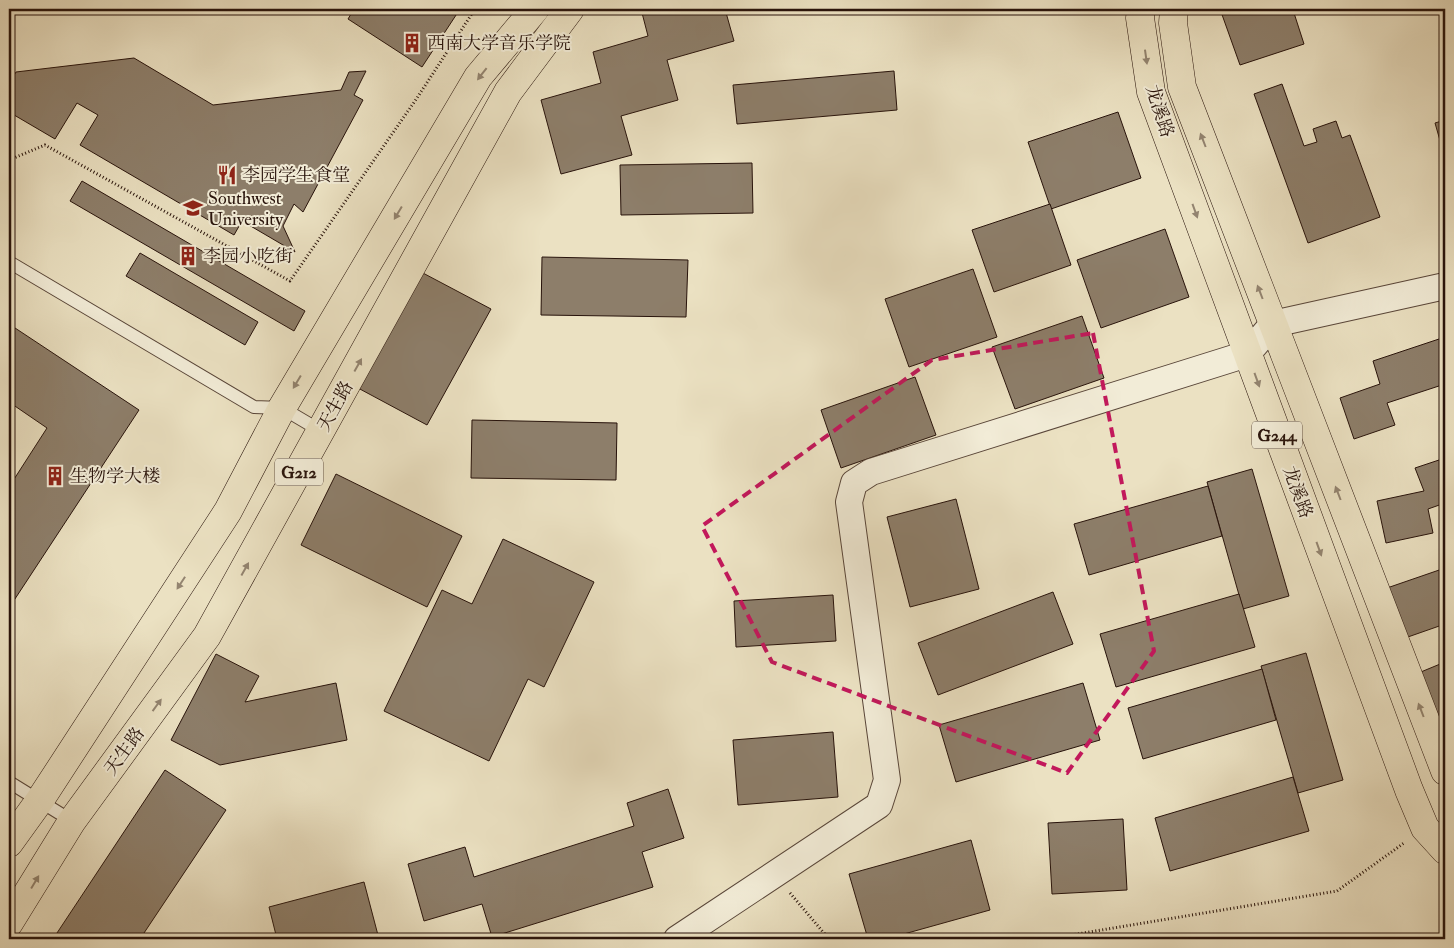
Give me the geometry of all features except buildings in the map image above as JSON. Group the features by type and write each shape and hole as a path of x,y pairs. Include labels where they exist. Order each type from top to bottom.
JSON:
{"highway":[{"name":"G212","path":"9,842 40,800 228,511 282,408 478,77 535,9"},
{"name":"天生路","path":"9,923 72,821 207,636 508,92 570,9"},
{"name":"龙溪路","path":"1141,9 1140,18 1151,92 1406,781 1425,828 1445,850"},
{"name":"龙溪路","path":"1174,9 1173,22 1182,86 1445,771"}],"street":[{"path":"677,939 879,806 887,780 849,502 854,483 871,472 1247,354 1273,324 1445,286"}],"lane":[{"path":"9,262 254,407 282,408 322,431"},
{"path":"9,782 72,821"}],"path":[{"path":"9,160 45,144 290,281 475,9"},
{"path":"1047,939 1337,891 1425,828"},
{"path":"775,875 829,939"}],"highlighted area":[{"path":"1093,333 1154,651 1067,773 772,662 702,526 932,360"}],"place":[{"name":"西南大学音乐学院","path":"412,43"},
{"name":"李园学生食堂","path":"227,175"},
{"name":"Southwest University","path":"193,208"},
{"name":"李园小吃街","path":"188,256"},
{"name":"生物学大楼","path":"55,476"}]}
